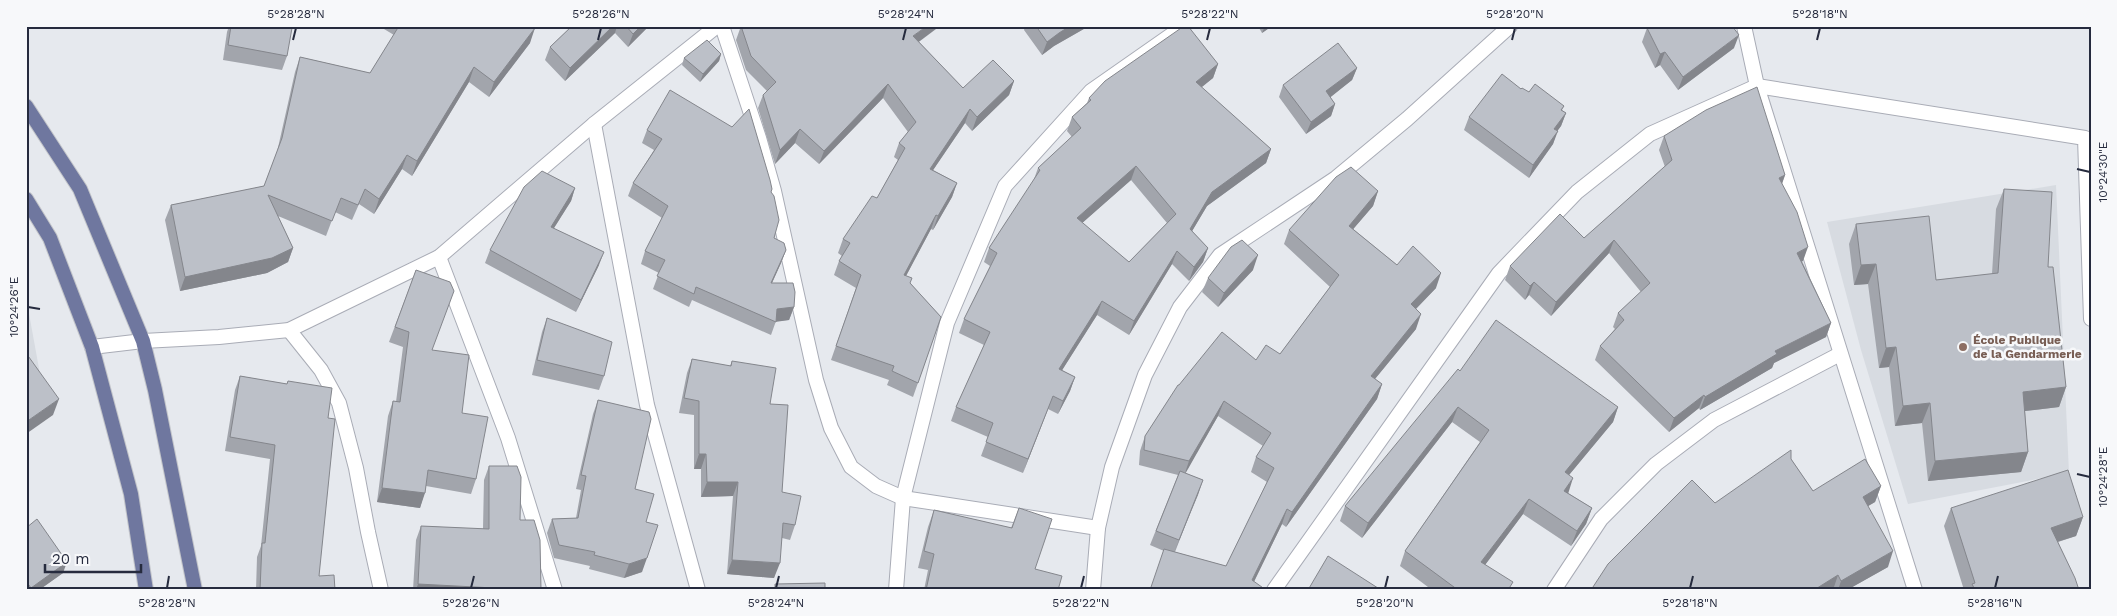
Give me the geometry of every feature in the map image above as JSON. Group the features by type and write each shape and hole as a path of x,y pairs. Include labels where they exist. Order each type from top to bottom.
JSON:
{"main road":[{"path":"26,106 80,189 143,341 155,390 196,590"},
{"path":"26,199 50,238 92,348 131,494 146,590"}],"street":[{"path":"92,348 143,341 219,337 289,330 439,257 594,124 717,26"},
{"path":"722,26 759,138 774,191 816,380 831,428 851,467 876,486 903,498 1098,528"},
{"path":"896,590 903,498 947,323 1005,186 1091,91 1184,26"},
{"path":"1093,590 1098,528 1112,467 1145,375 1180,307 1220,255 1336,178 1408,118 1510,26"},
{"path":"1744,26 1757,86 1915,590"},
{"path":"1274,590 1499,273 1570,198 1650,134 1757,86 2088,134 2091,319"},
{"path":"594,124 647,405 698,590"},
{"path":"439,257 508,438 555,590"},
{"path":"289,330 321,370 339,403 356,468 381,590"},
{"path":"1554,590 1601,519 1656,464 1714,420 1840,354"}],"shaded area":[{"name":"École Publique de la Gendarmerie","path":"2056,185 2069,473 1908,504 1861,350 1827,222"},
{"path":"26,297 48,418 26,432"}],"building":[{"path":"231,26 280,26 292,28 287,56 228,45"},
{"path":"399,26 532,26 535,28 494,82 474,67 417,161 407,155 379,199 365,189 358,205 341,198 332,221 268,195 293,248 272,258 185,277 171,205 264,186 282,138 300,57 370,73"},
{"path":"572,26 613,26 570,68 550,47"},
{"path":"626,26 641,26 633,34"},
{"path":"741,26 927,26 913,36 963,88 993,60 1014,81 977,117 970,109 930,169 957,183 938,216 936,215 904,275 912,278 910,283 941,317 918,383 892,371 894,366 836,346 861,275 839,261 850,243 843,239 872,196 877,198 905,148 899,143 916,122 888,84 824,151 800,129 780,150 763,95 776,82 751,56"},
{"path":"1036,26 1070,26 1047,42"},
{"path":"1184,26 1188,26 1218,64 1196,82 1271,149 1212,192 1190,229 1208,248 1194,267 1177,251 1134,321 1102,301 1059,369 1075,377 1063,401 1053,396 1028,459 986,442 993,423 956,407 990,332 964,319 997,253 989,248 1040,170 1038,168 1081,128 1072,117 1091,100 1089,98 1105,81","holes":["1136,166 1176,214 1129,262 1077,218"]},
{"path":"1651,26 1732,26 1739,35 1683,77 1665,52 1660,54 1647,28"},
{"path":"707,40 721,54 703,74 684,58"},
{"path":"1338,43 1357,68 1326,91 1335,104 1311,122 1283,85"},
{"path":"1502,74 1521,89 1529,92 1535,84 1564,106 1561,110 1566,113 1554,129 1558,131 1533,165 1469,117"},
{"path":"1757,87 1785,175 1779,178 1797,212 1808,247 1797,253 1831,323 1775,351 1777,354 1705,397 1704,395 1674,418 1600,346 1624,320 1618,313 1650,283 1614,240 1556,302 1534,282 1530,286 1510,266 1560,214 1584,238 1672,160 1664,136 1706,110"},
{"path":"670,90 732,127 749,109 770,180 771,192 774,196 779,220 774,238 784,243 786,250 771,283 793,283 795,292 794,307 777,309 776,322 696,287 694,294 657,276 665,260 645,251 668,206 633,183 662,139 647,130"},
{"path":"1351,167 1378,191 1349,226 1397,265 1413,246 1441,273 1411,304 1421,314 1371,376 1382,384 1292,512 1287,509 1252,580 1266,590 1150,590 1164,549 1226,566 1274,468 1256,457 1271,433 1224,401 1189,461 1144,450 1145,436 1178,385 1222,332 1256,360 1266,345 1280,354 1339,275 1289,230 1336,177"},
{"path":"542,171 575,188 551,227 604,252 581,300 490,250 524,187"},
{"path":"2004,189 2052,192 2048,267 2053,267 2066,387 2023,392 2028,452 1935,461 1930,403 1903,406 1896,347 1886,348 1876,264 1861,265 1856,224 1929,216 1936,280 1998,273"},
{"path":"1242,240 1258,255 1224,293 1208,278 1231,247"},
{"path":"416,270 450,282 454,291 432,350 469,355 462,413 488,417 476,479 428,470 425,493 382,488 393,401 400,402 409,332 395,327"},
{"path":"547,318 612,342 604,376 537,360"},
{"path":"1496,320 1618,407 1565,472 1573,478 1564,491 1592,508 1577,531 1529,499 1481,562 1513,582 1508,590 1458,590 1405,551 1489,430 1458,407 1368,523 1345,506 1458,369 1460,371"},
{"path":"26,353 59,399 26,422"},
{"path":"692,359 731,366 732,361 776,368 770,404 788,405 782,492 801,496 795,525 783,523 780,563 732,560 738,482 707,482 706,454 699,454 699,401 684,398"},
{"path":"240,376 287,384 288,381 332,388 328,418 335,419 319,576 334,575 335,590 260,590 262,543 265,543 275,445 230,437"},
{"path":"598,400 649,412 651,419 635,489 654,494 646,522 658,525 647,558 629,564 594,555 595,552 559,545 552,519 578,518 586,476 581,475"},
{"path":"1791,450 1791,459 1813,491 1865,459 1881,486 1863,497 1893,551 1841,581 1838,575 1814,590 1591,590 1608,564 1692,480 1715,503"},
{"path":"489,466 517,466 521,477 520,520 534,520 540,540 541,590 494,590 494,588 418,584 421,526 489,529"},
{"path":"2068,470 2083,517 2051,528 2079,590 1975,590 1972,584 1975,583 1951,508"},
{"path":"1180,471 1203,480 1179,540 1156,531"},
{"path":"1019,508 1052,519 1035,569 1062,576 1058,590 926,590 934,554 924,551 934,510 1012,528"},
{"path":"37,519 67,562 31,588 26,581 26,528"},
{"path":"1328,556 1381,590 1308,590"},
{"path":"825,583 825,590 775,590 775,584"}],"place":[{"name":"École Publique de la Gendarmerie","path":"1963,347"}]}
